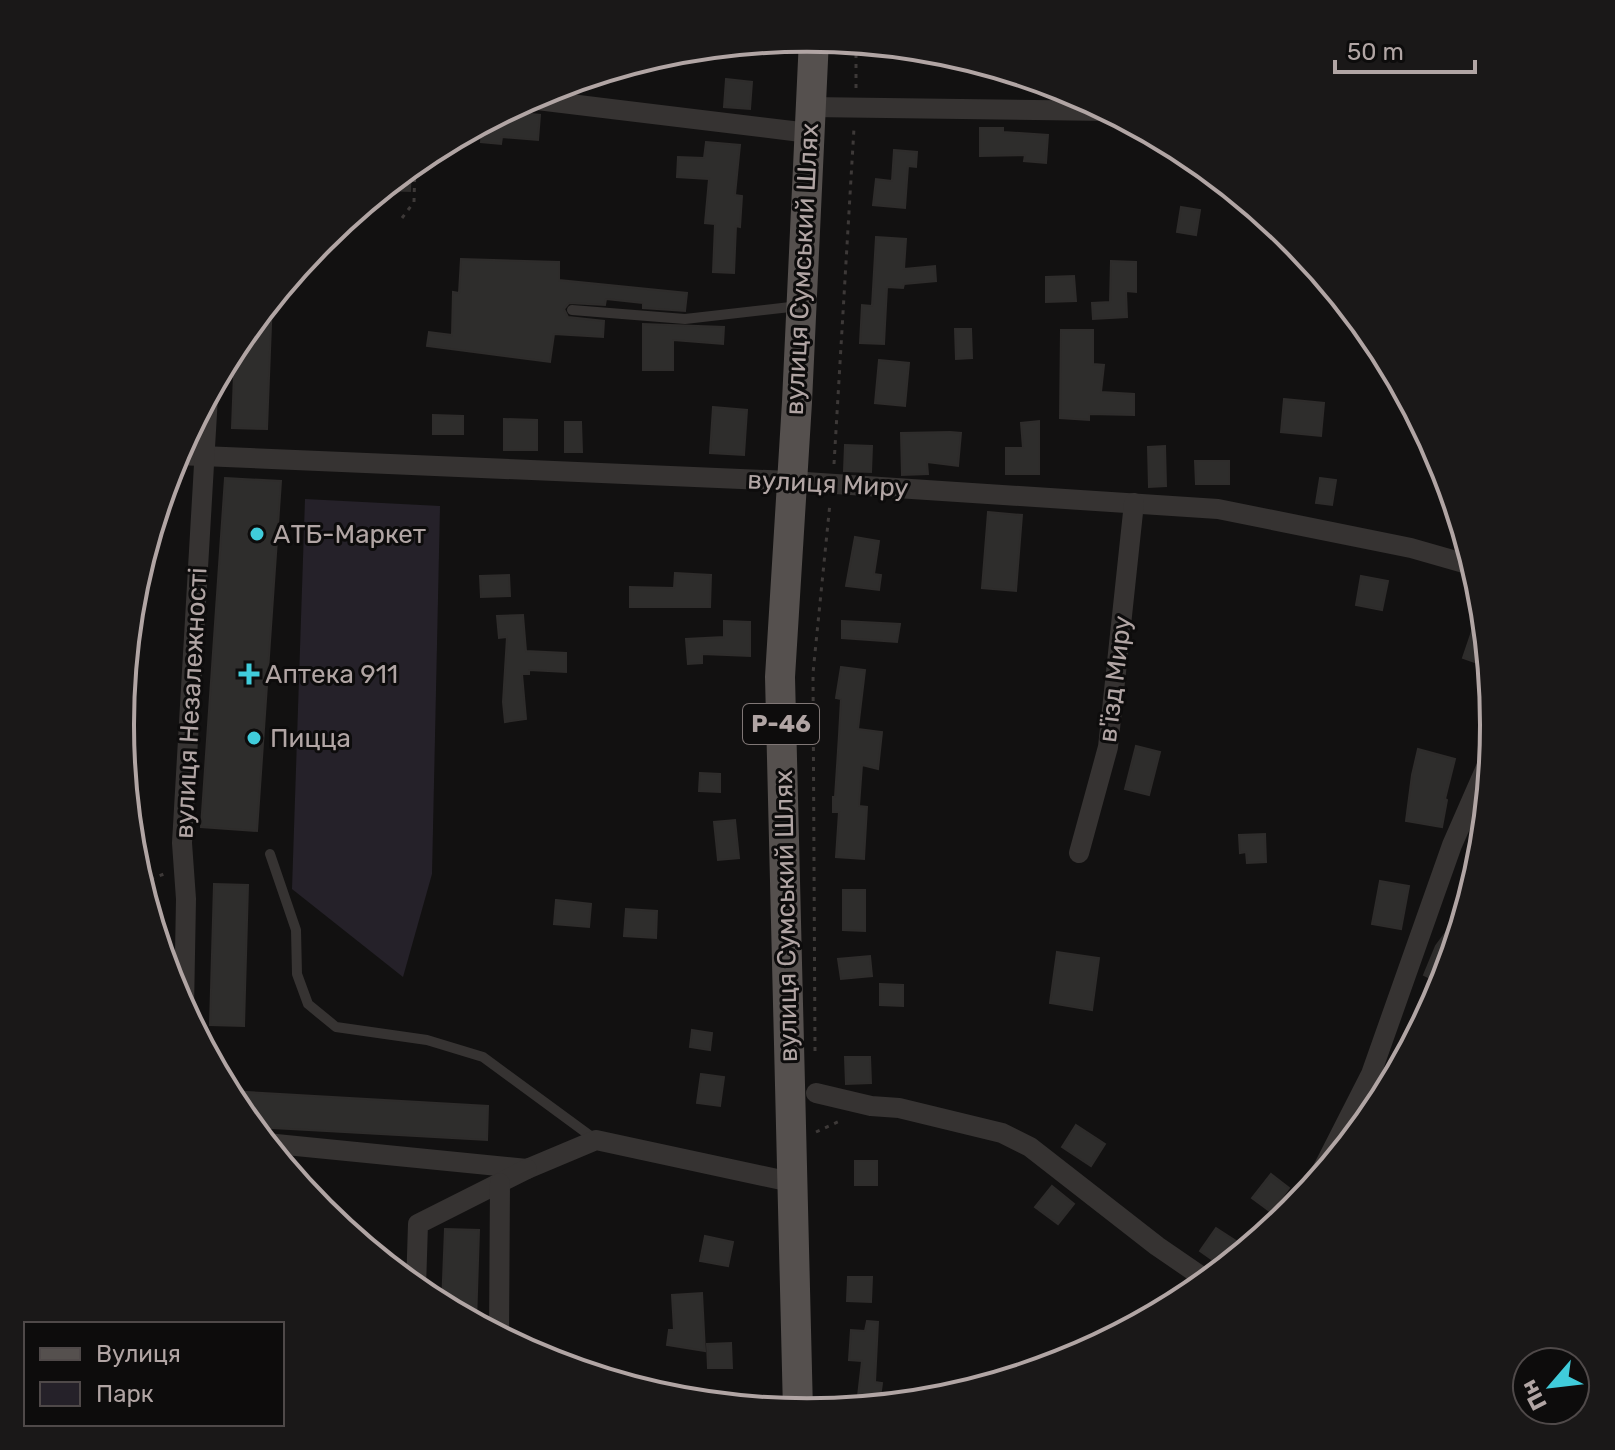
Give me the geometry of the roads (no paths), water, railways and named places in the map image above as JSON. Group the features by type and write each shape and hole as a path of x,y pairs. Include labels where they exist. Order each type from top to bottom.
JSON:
{"main road":[{"name":"вулиця Сумський Шлях","path":"798,1398 780,677 813,52"}],"street":[{"path":"556,101 810,120 855,105 1081,110"},
{"name":"вулиця Незалежності","path":"185,979 186,899 183,867 207,422"},
{"name":"вулиця Миру","path":"191,456 790,481 1218,509 1411,548 1461,562"},
{"name":"в'їзд Миру","path":"1079,853 1108,747 1134,503"},
{"path":"1338,1138 1371,1074 1452,845 1477,787"},
{"path":"816,1093 871,1106 899,1108 1002,1133 1030,1147 1197,1273"},
{"path":"416,1272 418,1224 527,1169 596,1140 791,1182"},
{"path":"282,1145 527,1169"},
{"path":"499,1323 500,1183"}],"lane":[{"path":"572,310 685,319 801,306"},
{"path":"270,854 296,930 297,974 308,1004 336,1027 427,1040 483,1057 596,1140"}],"place":[{"name":"АТБ-Маркет","path":"257,534"},
{"name":"Аптека 911","path":"249,674"},
{"name":"Пицца","path":"254,738"}]}
